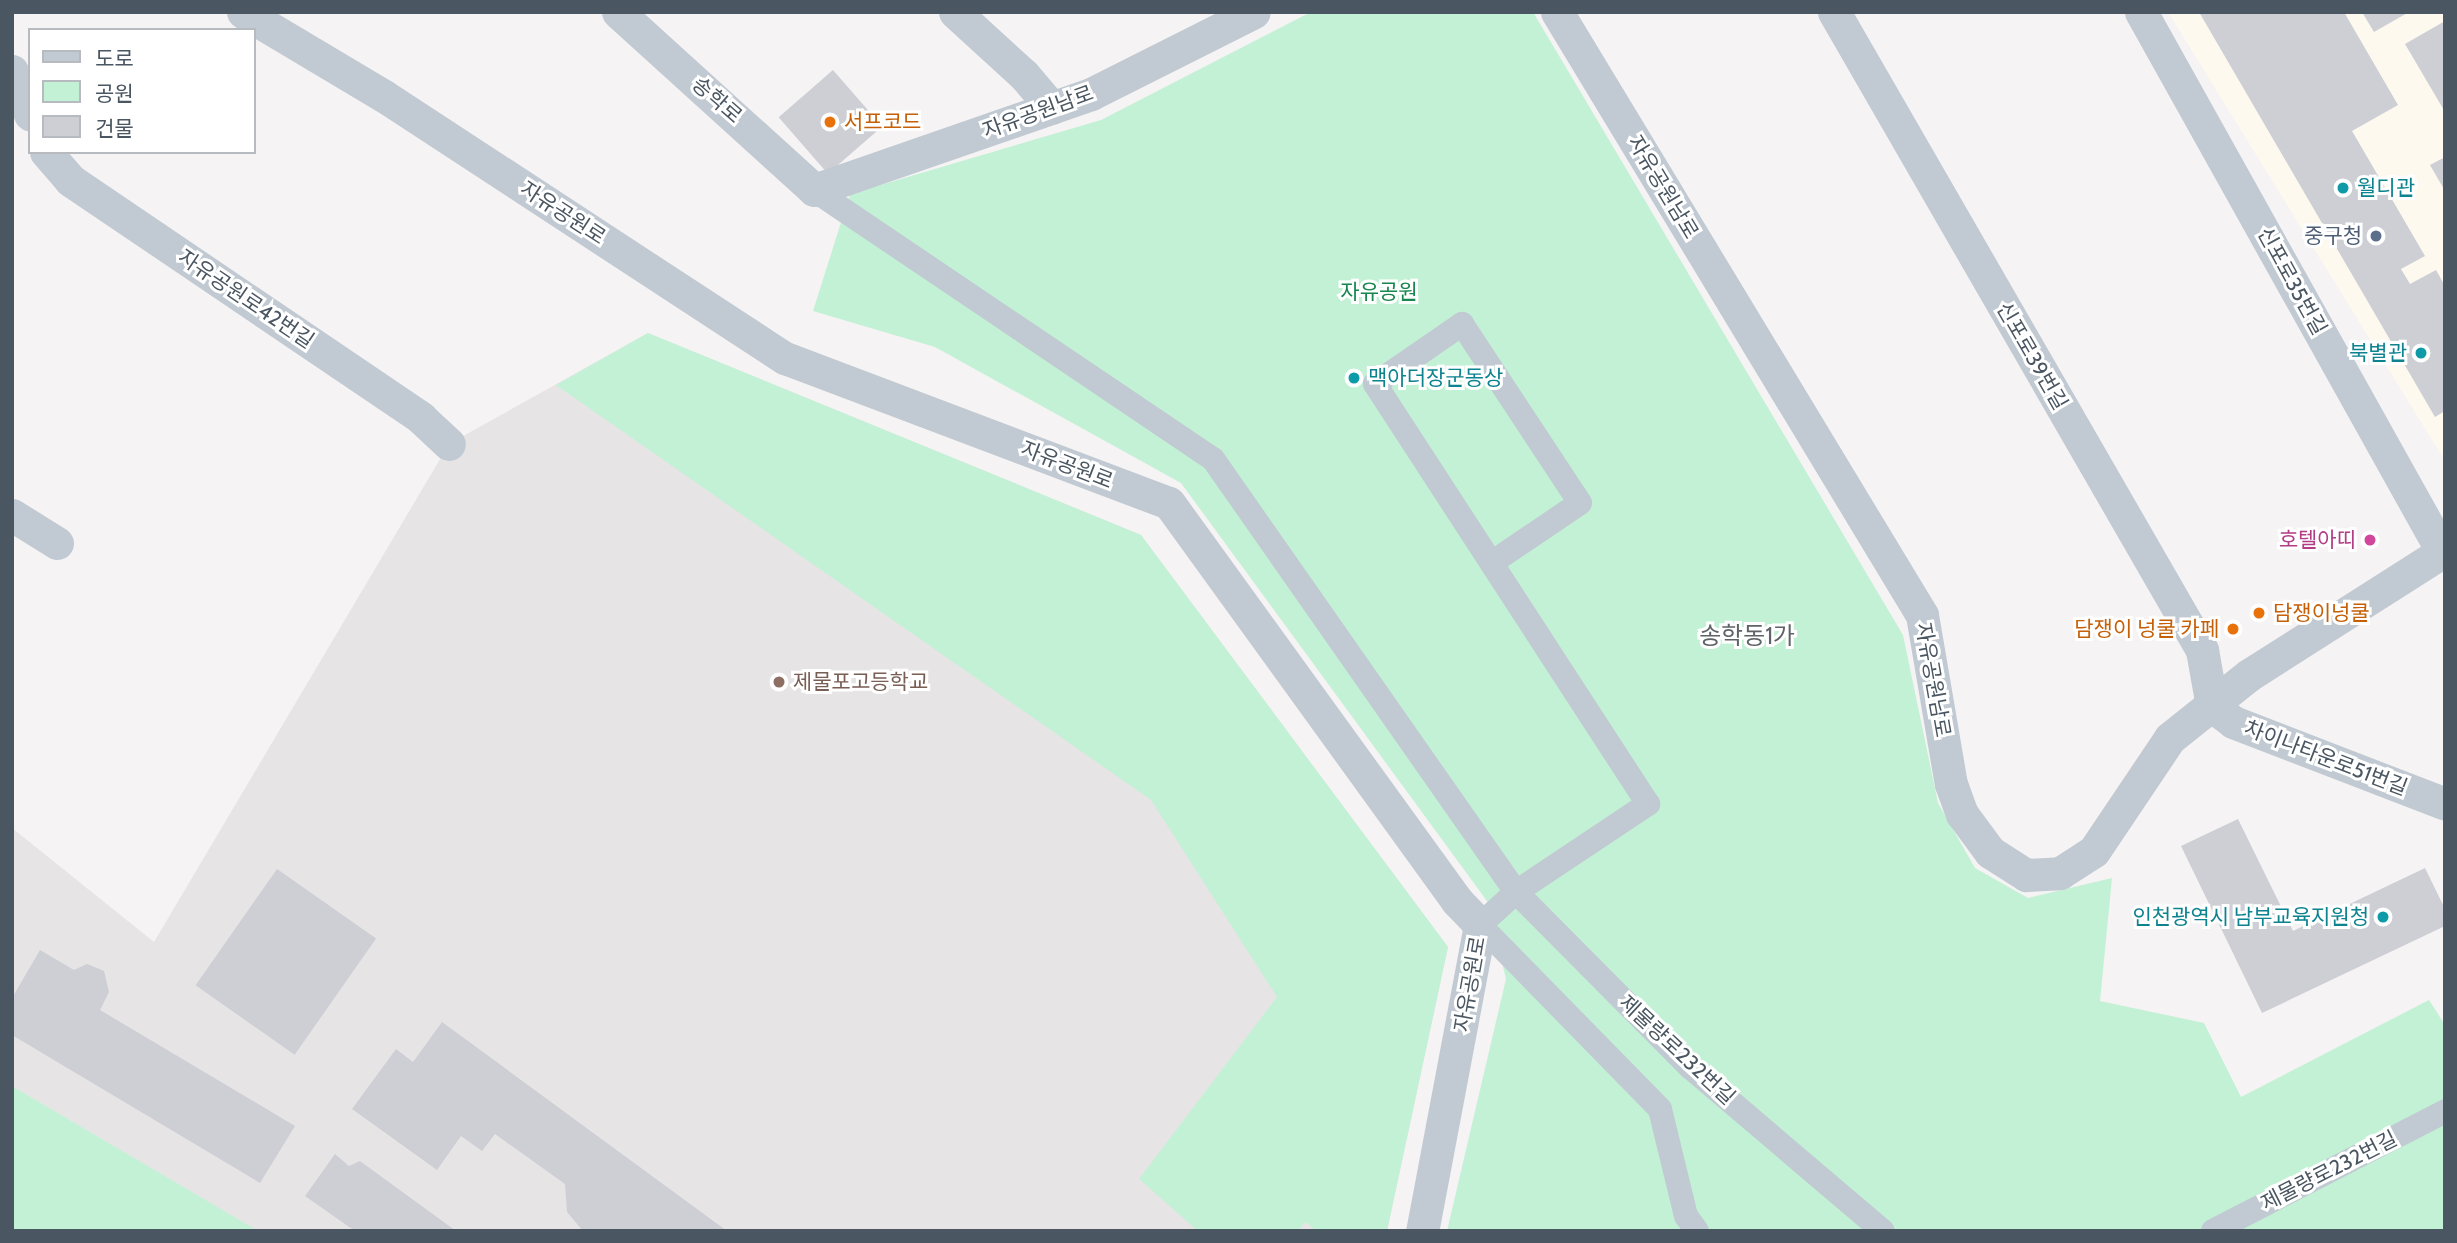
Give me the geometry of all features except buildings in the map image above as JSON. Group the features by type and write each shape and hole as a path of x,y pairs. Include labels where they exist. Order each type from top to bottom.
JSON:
{"street":[{"name":"자유공원로","path":"243,12 384,96 785,359 1168,503 1457,901 1480,925 1423,1231"},
{"name":"송학로","path":"618,12 814,190"},
{"path":"956,12 1024,75 1052,108"},
{"name":"자유공원남로","path":"814,190 1091,94 1254,12"},
{"name":"자유공원남로","path":"1557,12 1922,615 1951,783 1962,814 1990,852 2026,875 2060,873 2094,851 2170,738 2249,675 2443,550"},
{"name":"신포로39번길","path":"1834,12 2202,650 2212,706"},
{"name":"신포로35번길","path":"2141,12 2443,550"},
{"path":"12,71 28,109"},
{"name":"자유공원로42번길","path":"48,154 69,180 421,418 449,444"},
{"name":"제물량로232번길","path":"814,190 1213,459 1516,891 1690,1067 1883,1231"},
{"path":"1493,562 1580,503 1462,324 1375,384 1648,804 1516,891 1480,925 1660,1109 1686,1216 1697,1231"},
{"path":"12,515 57,543"},
{"name":"차이나타운로51번길","path":"2212,706 2233,722 2445,804"},
{"name":"제물량로232번길","path":"2213,1231 2445,1111"}],"shaded area":[{"name":"중구청","path":"2168,12 2445,12 2445,461"},
{"name":"제물포고등학교","path":"648,333 1141,535 1448,947 1387,1231 257,1231 12,1086 12,828 154,942 449,444"}],"green space":[{"name":"자유공원","path":"1311,12 1533,12 1903,635 1938,803 1975,868 2028,898 2112,878 2100,1001 2204,1023 2241,1097 2429,1000 2445,1025 2445,1231 1447,1231 1506,979 1487,901 1181,483 935,347 813,311 850,194 1101,120"},
{"path":"648,333 1141,535 1448,947 1387,1231 1316,1231 1306,1222 1297,1231 1198,1231 1139,1179 1277,997 1151,800 556,385"},
{"path":"12,1086 253,1228 257,1231 12,1231"}],"place":[{"name":"서프코드","path":"830,122"},
{"name":"월디관","path":"2343,188"},
{"name":"중구청","path":"2376,236"},
{"name":"북별관","path":"2421,353"},
{"name":"맥아더장군동상","path":"1354,378"},
{"name":"호텔아띠","path":"2370,540"},
{"name":"담쟁이넝쿨","path":"2259,613"},
{"name":"담쟁이 넝쿨 카페","path":"2233,629"},
{"name":"제물포고등학교","path":"779,682"},
{"name":"인천광역시 남부교육지원청","path":"2383,917"}],"district":[{"name":"송학동1가","path":"1747,636"}]}
